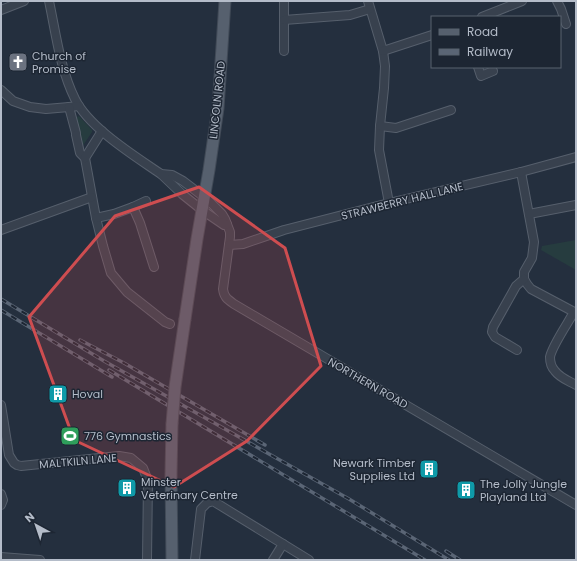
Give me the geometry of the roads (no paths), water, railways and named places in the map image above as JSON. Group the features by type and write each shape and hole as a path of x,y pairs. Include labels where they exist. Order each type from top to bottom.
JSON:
{"main road":[{"name":"LINCOLN ROAD","path":"172,560 171,474 172,424 175,387 218,108 225,1"}],"street":[{"path":"1,10 24,1"},
{"path":"49,1 66,77 75,100 85,114 102,131 161,174 202,210 224,225 227,224"},
{"path":"284,1 284,51"},
{"path":"484,16 522,1"},
{"path":"557,1 566,24"},
{"path":"284,20 350,15 369,5 383,51 385,66 379,150 389,203"},
{"path":"383,51 431,35"},
{"path":"478,68 481,76 493,71"},
{"path":"1,90 13,101 30,107 46,109 79,106"},
{"path":"69,107 80,153 85,158 96,218 111,273 127,292 165,322 170,324"},
{"path":"380,126 396,128 451,110"},
{"path":"85,158 102,131"},
{"name":"STRAWBERRY HALL LANE","path":"229,245 243,244 284,230 389,203 570,160 576,157"},
{"path":"521,172 534,242 532,258 524,272 524,279 531,289 575,313 554,348 550,359 555,372 576,385"},
{"name":"NORTHERN ROAD","path":"161,174 172,176 182,181 205,198 222,214 225,219 230,232 223,289 227,299 576,505"},
{"path":"1,230 92,197"},
{"path":"96,218 133,208 146,201"},
{"path":"529,214 576,206"},
{"path":"133,208 140,223 154,267"},
{"path":"517,350 495,337 492,332 493,327 516,286 524,279"},
{"name":"MALTKILN LANE","path":"1,405 10,455 14,463 17,465 21,466 119,456 131,458 143,468 148,481 147,560"},
{"path":"1,494 1,505"},
{"path":"195,560 201,509 207,503 213,501 309,560"},
{"path":"273,560 283,544"},
{"path":"1,557 40,560"}],"railway":[{"path":"1,299 104,361 349,499 449,560"},
{"path":"1,310 112,377"},
{"path":"80,340 124,363 265,445"},
{"path":"109,370 425,560"},
{"path":"446,551 460,560"}],"place":[{"name":"Church of Promise","path":"18,62"},
{"name":"Hoval","path":"58,394"},
{"name":"776 Gymnastics","path":"70,436"},
{"name":"Newark Timber Supplies Ltd","path":"429,469"},
{"name":"Minster Veterinary Centre","path":"127,488"},
{"name":"The Jolly Jungle Playland Ltd","path":"466,490"}]}
